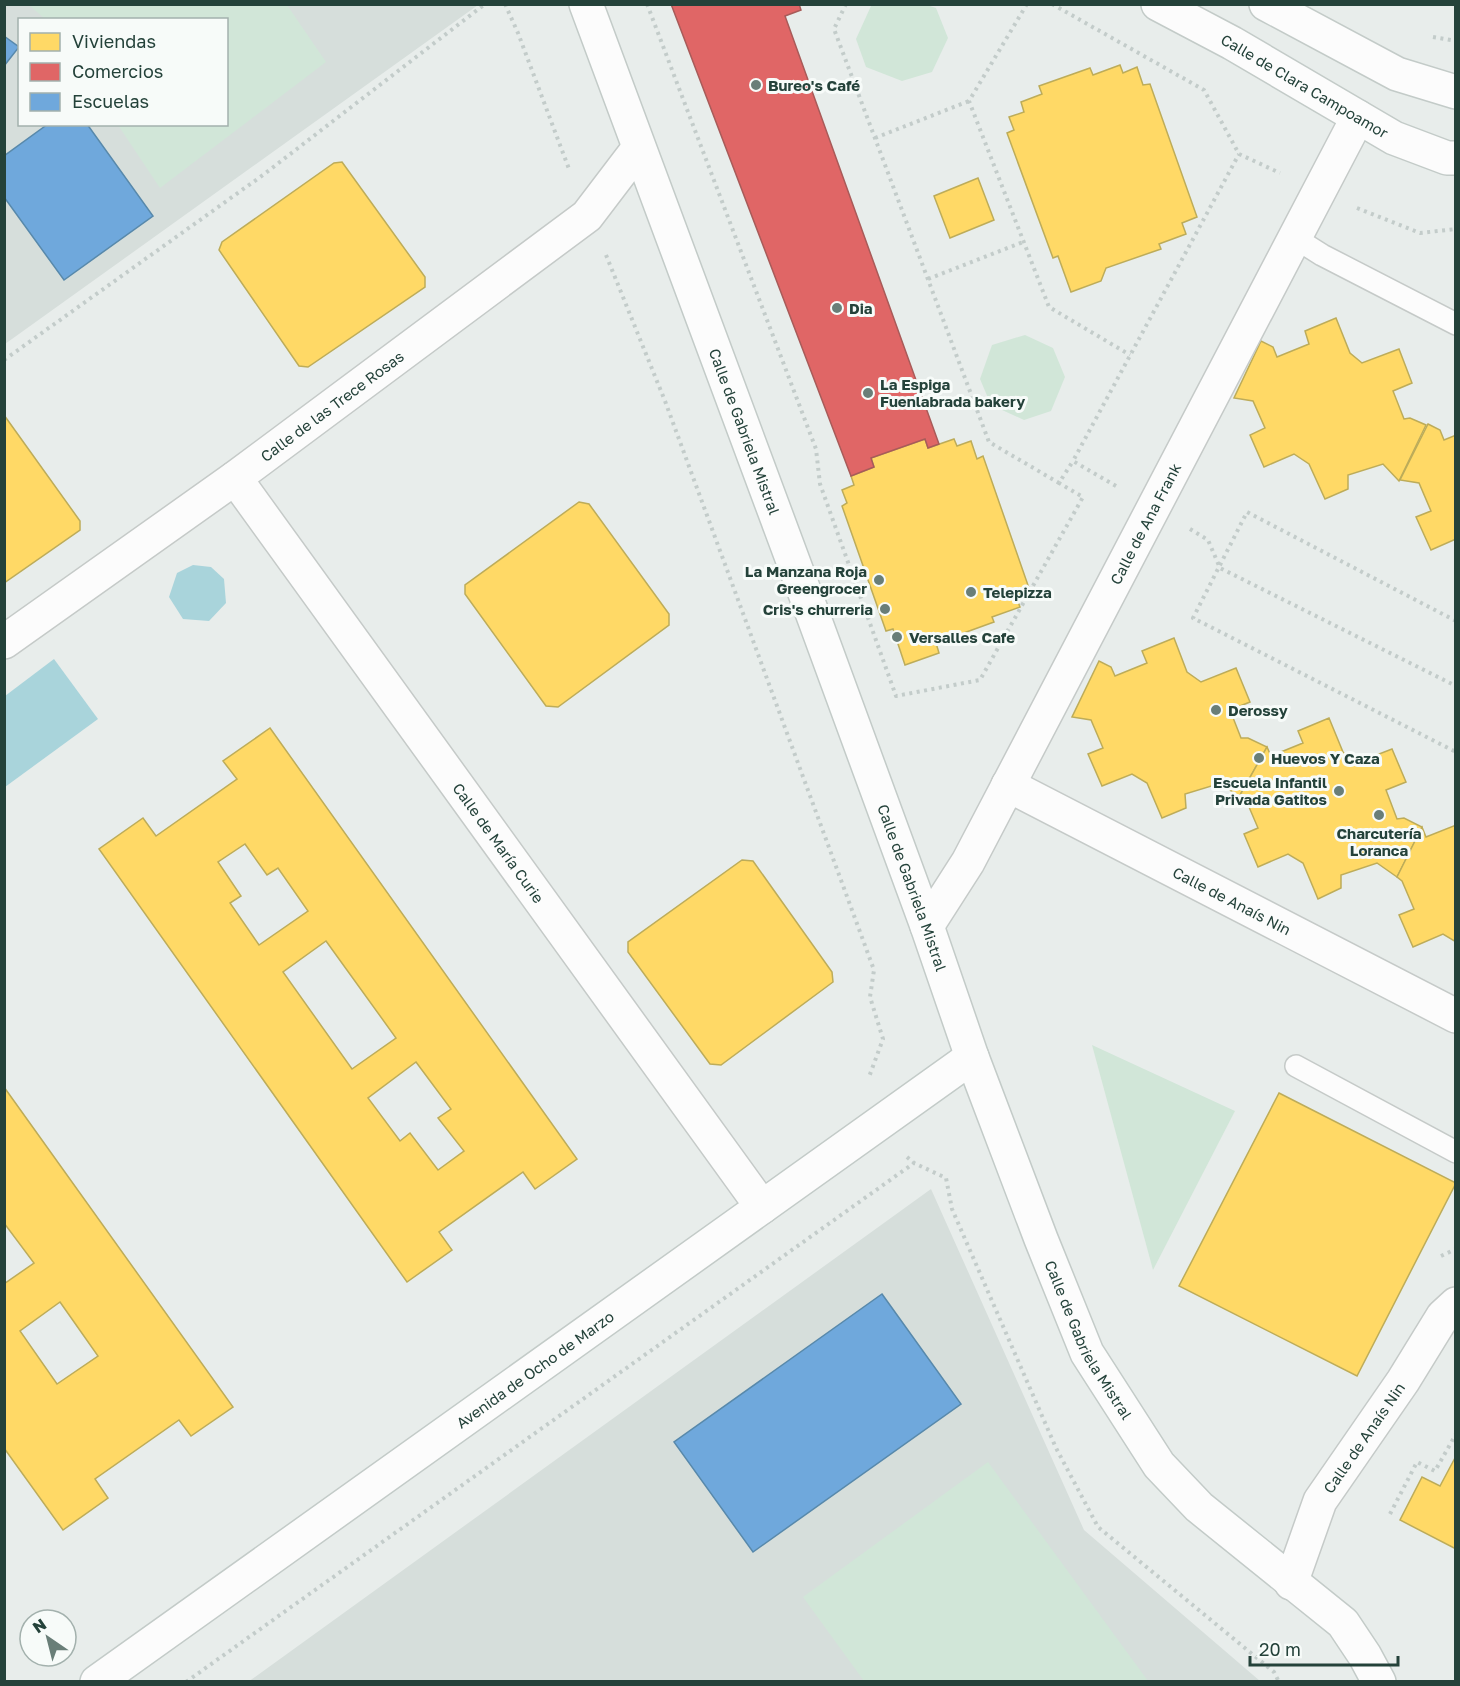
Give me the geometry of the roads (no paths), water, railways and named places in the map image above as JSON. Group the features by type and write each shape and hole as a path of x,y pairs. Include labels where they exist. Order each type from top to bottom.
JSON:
{"street":[{"name":"Calle de Gabriela Mistral","path":"586,4 927,926 972,1057 1087,1353 1159,1465 1199,1507 1343,1623 1379,1682"},
{"name":"Calle de Clara Campoamor","path":"1158,4 1232,43 1394,138 1447,158 1455,158"},
{"path":"1280,8 1397,74 1455,92"},
{"name":"Calle de Ana Frank","path":"927,926 968,861 1358,117"},
{"name":"Calle de las Trece Rosas","path":"4,642 235,478 587,216 638,149"},
{"name":"Calle de María Curie","path":"235,478 762,1207"},
{"name":"Calle de Anaís Nin","path":"1008,785 1455,1016"},
{"name":"Avenida de Ocho de Marzo","path":"97,1682 972,1057"},
{"name":"Calle de Anaís Nin","path":"1291,1583 1320,1501 1403,1381 1443,1316 1455,1304"}],"lane":[{"path":"1295,238 1322,255 1455,324"},
{"path":"1296,1066 1455,1152"}],"water":[{"path":"193,565 211,567 224,579 226,603 209,621 183,619 169,597 177,573"},
{"path":"54,659 98,719 5,787 5,696"}],"place":[{"name":"Bureo's Café","path":"756,85"},
{"name":"Dia","path":"837,308"},
{"name":"La Espiga Fuenlabrada bakery","path":"868,393"},
{"name":"La Manzana Roja Greengrocer","path":"879,580"},
{"name":"Telepizza","path":"971,592"},
{"name":"Cris's churreria","path":"885,609"},
{"name":"Versalles Cafe","path":"897,637"},
{"name":"Derossy","path":"1216,710"},
{"name":"Huevos Y Caza","path":"1259,758"},
{"name":"Escuela Infantil Privada Gatitos","path":"1339,791"},
{"name":"Charcutería Loranca","path":"1379,815"}]}
